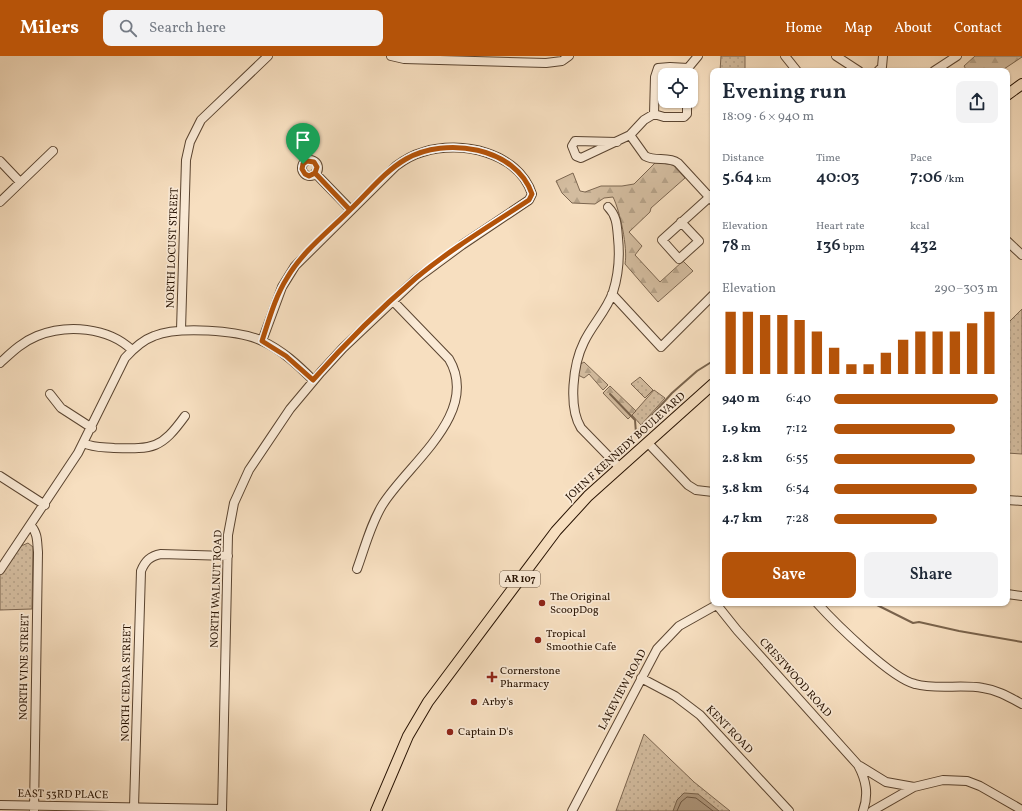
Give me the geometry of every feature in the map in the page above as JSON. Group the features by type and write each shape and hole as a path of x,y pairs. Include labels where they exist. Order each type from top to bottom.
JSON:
{"main road":[{"path":"1010,92 1022,84"},
{"name":"JOHN F KENNEDY BOULEVARD","path":"376,811 411,730 442,682 556,531 588,496 710,387"}],"street":[{"name":"NORTH LOCUST STREET","path":"182,330 186,160 190,142 201,120 268,56"},
{"path":"392,56 404,59 546,63 562,61 569,56"},
{"path":"690,68 698,56"},
{"path":"785,56 795,68"},
{"path":"836,56 855,68"},
{"path":"882,68 883,56"},
{"path":"939,68 957,56"},
{"path":"845,61 850,68"},
{"path":"654,114 655,76 658,68 674,68"},
{"path":"616,142 575,141 572,146 576,156 581,158 616,142 630,135 644,120 654,114 664,117 684,117 687,114 687,108"},
{"path":"630,135 642,153 648,158 672,159 710,196"},
{"name":"NORTH WALNUT ROAD","path":"222,810 230,520 234,503 244,479 290,409 313,380 343,348 416,279 436,263 529,200 532,194 526,184 507,163 485,152 464,148 433,149 415,155 396,166 350,210"},
{"path":"0,202 53,152"},
{"path":"0,161 20,182"},
{"path":"262,341 276,301 288,276 304,256 350,210 315,173"},
{"path":"681,222 699,241 680,259 662,240 681,222 710,200"},
{"path":"608,207 613,213 616,223 620,259 619,272 612,294 579,353 575,378 574,407 577,422 581,428 620,468"},
{"path":"1010,244 1022,255"},
{"path":"612,294 661,347 710,298"},
{"path":"357,569 382,505 437,438 456,399 457,381 449,359 393,301"},
{"path":"0,570 45,505 84,443 121,365 132,350 154,336 182,330 229,332 262,341 286,356 313,380"},
{"path":"0,363 13,351 36,336 57,331 98,332 115,337 132,350"},
{"path":"50,394 61,408 92,428"},
{"path":"84,443 93,447 149,448 165,440 186,416"},
{"path":"648,442 688,485 696,490 710,492"},
{"path":"0,476 45,505"},
{"path":"1010,500 1022,501"},
{"name":"NORTH VINE STREET","path":"31,526 35,531 38,552 34,808"},
{"name":"NORTH CEDAR STREET","path":"130,809 140,576 146,561 154,555 228,556"},
{"path":"1010,594 1022,596"},
{"name":"LAKEVIEW ROAD","path":"572,811 657,649 670,634 692,617 714,606"},
{"name":"CRESTWOOD ROAD","path":"719,606 737,630 858,765 886,782 914,787 943,780 967,781 980,786 1021,810"},
{"path":"820,606 889,670 904,681 923,686 984,688 1000,692 1022,704"},
{"name":"KENT ROAD","path":"641,678 675,696 700,715 789,811"},
{"name":"CRESTWOOD ROAD","path":"858,765 865,779 866,788 866,801 863,811"},
{"path":"872,811 914,787"},
{"name":"EAST 53RD PLACE","path":"0,804 34,808 222,810"}],"green space":[{"path":"721,56 745,56 745,68 720,68"},
{"path":"975,56 1022,56 1006,68 965,68 964,66"},
{"path":"656,162 673,165 685,178 651,208 650,212 629,232 642,246 635,255 660,282 683,261 693,271 658,302 625,264 626,257 623,230 613,197 604,198 595,204 572,203 562,193 556,181 573,173 580,191 585,192 601,186 622,186 634,184"},
{"path":"1022,309 1022,454 1010,453 1010,321"},
{"path":"584,362 608,385 603,390 589,374 584,378 578,375 579,365"},
{"path":"640,377 653,390 645,398 631,384"},
{"path":"610,386 636,411 628,419 603,393"},
{"path":"654,390 665,398 641,425 632,415"},
{"path":"28,543 33,547 32,609 0,610 0,575 21,546"},
{"path":"644,734 694,782 730,811 616,811"}],"water":[{"path":"684,793 698,794 719,811 673,811 677,800"}],"waterway":[{"path":"636,433 672,393 697,371 710,363"},
{"path":"610,394 635,420 636,433"},
{"path":"879,606 913,623 919,622 959,631 1022,642"}],"place":[{"name":"The Original ScoopDog","path":"542,603"},
{"name":"Tropical Smoothie Cafe","path":"538,640"},
{"name":"Cornerstone Pharmacy","path":"492,677"},
{"name":"Arby's","path":"474,702"},
{"name":"Captain D's","path":"450,732"}],"route":[{"path":"303,164 302,169 305,174 309,176 315,173 350,210 304,256 288,276 276,301 262,341 286,356 313,380 343,348 416,279 436,263 529,200 532,194 518,173 501,159 478,150 444,148 433,149 406,159 396,166 350,210 315,173 317,170 317,164 312,160 309,160 303,164"}]}
